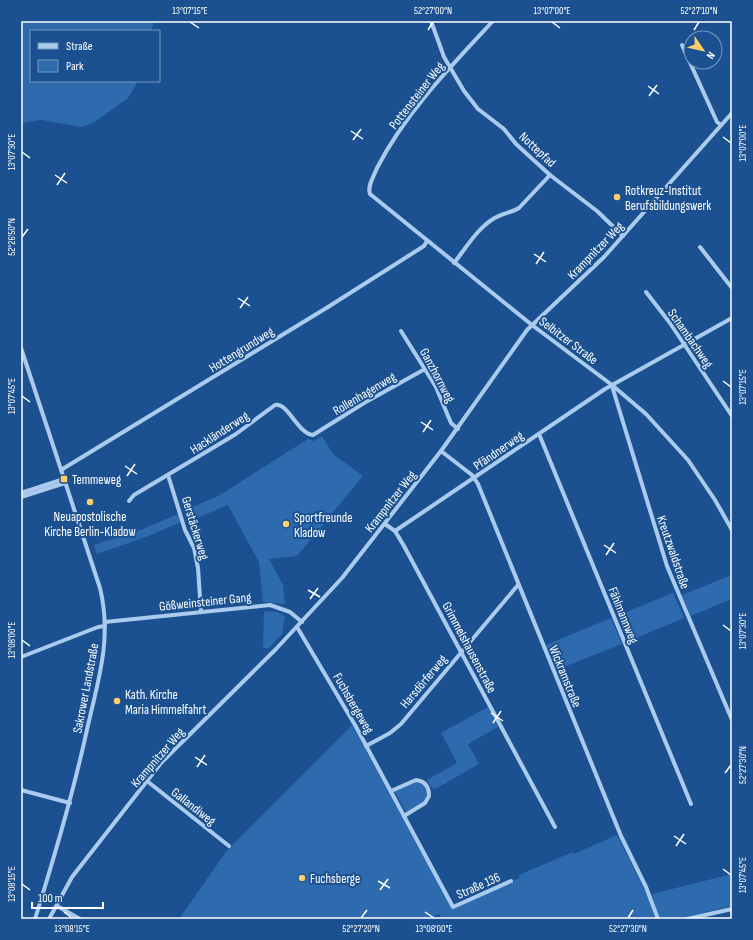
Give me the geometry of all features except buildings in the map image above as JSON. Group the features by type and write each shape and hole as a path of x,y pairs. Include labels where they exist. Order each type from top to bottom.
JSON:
{"street":[{"name":"Nottepfad","path":"431,21 440,49 449,67 478,109 504,129 516,144 550,175 597,212 623,236"},
{"name":"Pottensteiner Weg","path":"368,191 382,158 403,124 424,96 449,67 493,21"},
{"path":"682,45 717,122 721,125"},
{"name":"Krampnitzer Weg","path":"49,919 72,877 147,781 175,748 302,622 338,583 458,429 532,325 585,276 623,236 732,113"},
{"path":"454,263 483,226 504,213 512,212 518,208 550,175"},
{"name":"Selbitzer Straße","path":"368,191 374,199 454,263 532,325 612,385 651,420 688,460 712,495 732,530"},
{"name":"Hottengrundweg","path":"61,470 321,311 424,246 428,241"},
{"path":"700,247 732,288"},
{"name":"Schambachweg","path":"646,292 685,345 732,416"},
{"name":"Pfändnerweg","path":"395,531 612,385 732,318"},
{"name":"Ganzhornweg","path":"402,331 425,369 451,423 458,429"},
{"name":"Sakrower Landstraße","path":"21,348 100,588 105,624 103,660 70,803 35,919"},
{"name":"Rollenhagenweg","path":"313,435 359,406 425,369"},
{"name":"Kreutzwaldstraße","path":"612,385 667,566 732,720"},
{"name":"Hackländerweg","path":"129,501 134,495 236,434 277,404 283,406 304,432 313,435"},
{"name":"Fählmannweg","path":"539,434 691,804"},
{"name":"Wickramstraße","path":"441,451 474,478 621,836 646,887 658,919"},
{"name":"Gerstäckerweg","path":"168,475 185,530 194,548 198,568 201,612"},
{"path":"21,493 65,481"},
{"path":"21,497 65,481"},
{"name":"Grimmelshausenstraße","path":"385,524 395,531 555,827"},
{"name":"Harsdörferweg","path":"366,746 390,733 401,724 518,585"},
{"name":"Gößweinsteiner Gang","path":"21,657 105,624 201,612 270,605 286,610 302,622"},
{"name":"Fuchsbergeweg","path":"297,627 366,746 391,791 413,836 453,907"},
{"path":"391,791 416,780 424,782 427,786 429,796 425,804 404,816"},
{"name":"Gallandiweg","path":"147,781 229,846"},
{"path":"21,790 70,803"},
{"name":"Straße 136","path":"453,907 511,881"},
{"path":"57,906 80,919"},
{"path":"687,919 732,909"}],"green space":[{"path":"21,21 154,21 151,30 30,30 30,82 137,82 128,98 93,123 81,127 42,120 21,123"},
{"name":"Sportfreunde Kladow","path":"322,436 333,454 363,476 297,556 269,559 283,585 285,604 263,602 259,562 228,505 190,521 186,510 220,495 308,439 314,441"},
{"path":"178,514 181,522 146,537 97,554 94,545 143,529"},
{"path":"732,575 732,599 691,616 682,595"},
{"path":"673,593 684,618 629,641 619,615"},
{"path":"264,611 277,612 285,616 282,634 269,648 263,648"},
{"path":"611,618 622,644 556,670 546,645"},
{"path":"488,707 498,727 468,744 479,764 433,789 427,780 457,763 441,733"},
{"path":"352,725 452,908 520,878 519,875 572,852 574,854 617,835 647,895 655,919 442,919 439,914 429,919 179,919 228,849"},
{"path":"413,781 423,783 427,795 423,802 406,812 394,791"},
{"path":"732,874 732,906 677,919 659,919 652,894"}],"place":[{"name":"Rotkreuz-Institut Berufsbildungswerk","path":"617,197"},
{"name":"Temmeweg","path":"64,479"},
{"name":"Neuapostolische Kirche Berlin-Kladow","path":"90,502"},
{"name":"Sportfreunde Kladow","path":"286,524"},
{"name":"Kath. Kirche Maria Himmelfahrt","path":"117,701"},
{"name":"Fuchsberge","path":"302,878"}]}
